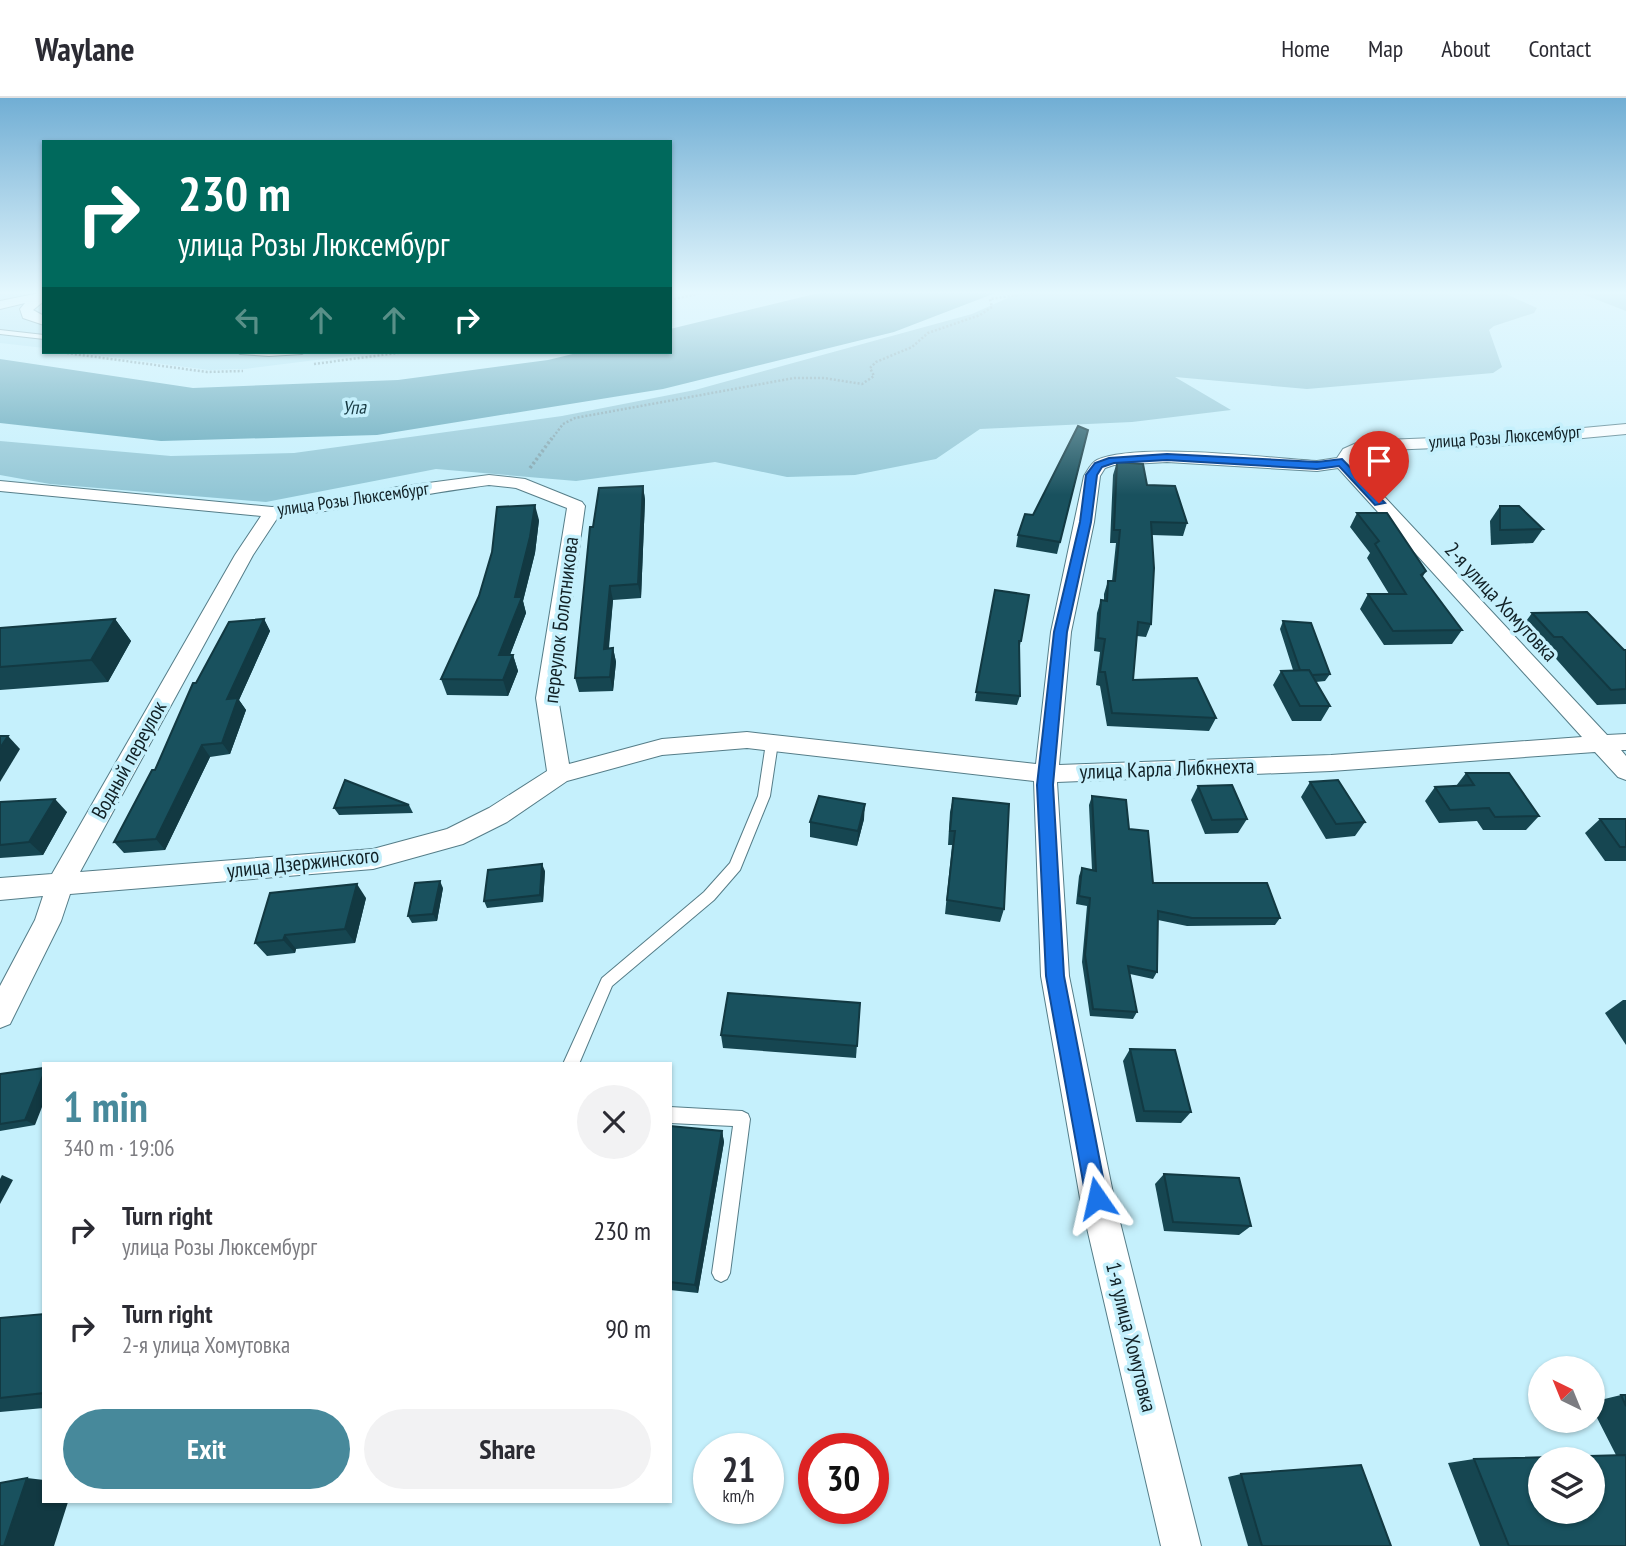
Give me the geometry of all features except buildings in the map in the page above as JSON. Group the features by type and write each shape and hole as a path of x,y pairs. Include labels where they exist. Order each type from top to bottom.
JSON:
{"street":[{"name":"улица Розы Люксембург","path":"1098,465 1112,460 1167,457 1317,466 1342,463 1349,452 1361,446 1507,440 1626,429"},
{"name":"2-я улица Хомутовка","path":"1342,463 1626,771"},
{"name":"1-я улица Хомутовка","path":"1098,465 1092,475 1085,522 1061,632 1046,774 1055,976 1097,1198 1181,1546"},
{"name":"улица Розы Люксембург","path":"0,486 272,512 333,506 398,492 489,480 519,483 576,506"},
{"name":"переулок Болотникова","path":"559,775 547,698 576,506"},
{"name":"Водный переулок","path":"0,1015 48,921 60,884 244,555 272,512"},
{"name":"улица Карла Либкнехта","path":"709,743 747,740 1046,774 1331,763 1626,742"},
{"name":"улица Дзержинского","path":"0,889 373,859 454,837 498,815 559,775 662,747 709,743"}],"lane":[{"path":"572,1062 607,982 709,896 735,866 764,796 772,743"},
{"path":"672,1115 742,1119 721,1273"}],"path":[{"path":"519,483 563,424 575,418 794,378 824,378 862,384 874,376 870,369 882,360"}],"shaded area":[{"path":"129,360 320,360 245,369 209,370"},
{"path":"806,360 1499,360 1502,367 1493,373 1307,389 1175,377 1231,410 1132,422 980,429 936,459 855,475 787,477 715,462 576,481 436,469 266,502 50,484 0,475 0,441 171,456 294,453 562,416 695,390"}],"water":[{"name":"Упа","path":"0,360 193,388 398,380 548,360 782,360 663,389 377,435 161,441 0,423"}],"route":[{"path":"1097,1198 1055,976 1045,785 1061,632 1085,522 1092,475 1098,465 1112,460 1167,457 1317,466 1342,463 1379,503"}]}
